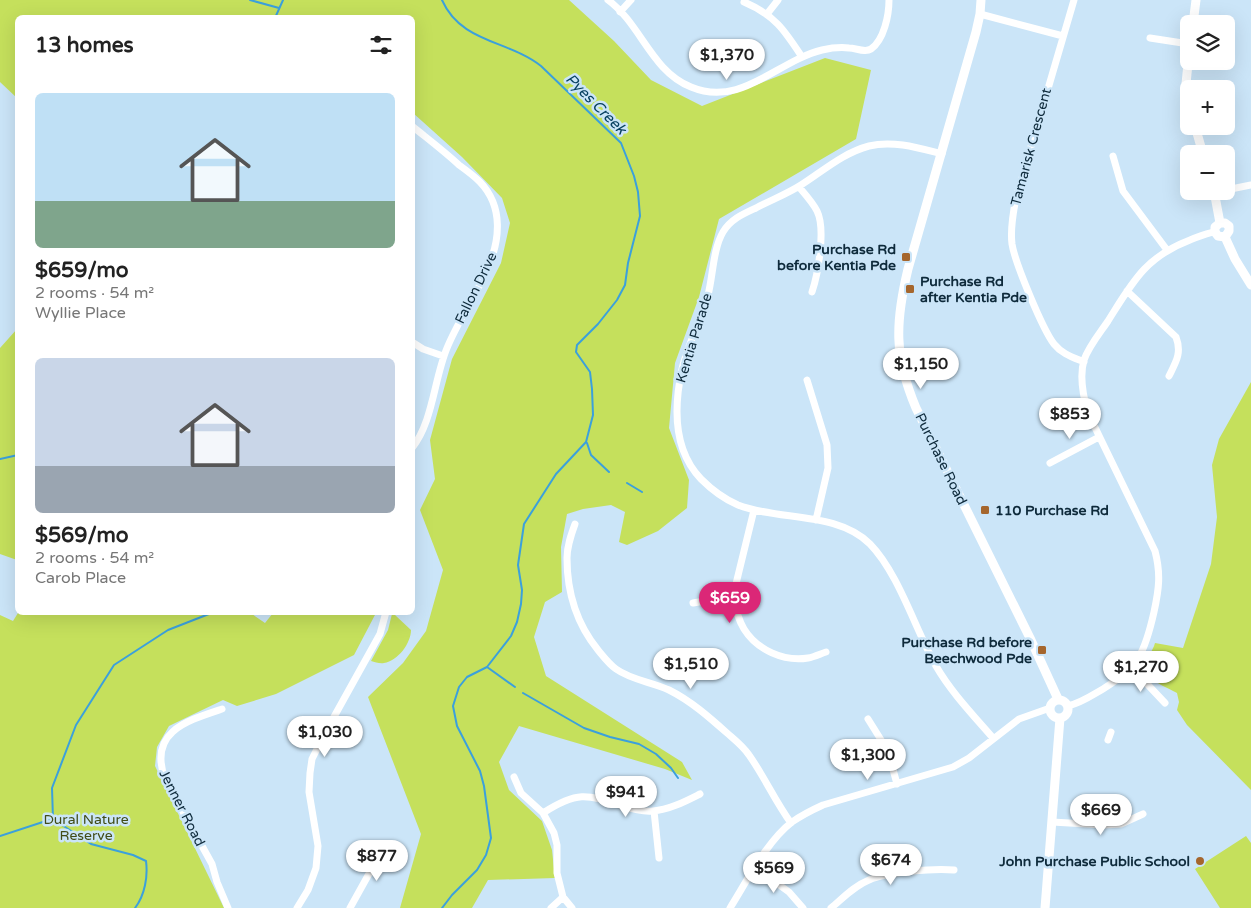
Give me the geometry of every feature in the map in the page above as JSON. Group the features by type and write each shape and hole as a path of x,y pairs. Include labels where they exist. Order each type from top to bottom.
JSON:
{"main road":[{"name":"Purchase Road","path":"981,0 980,14 900,302 898,326 901,360 906,382 916,408 1030,638 1058,700"},
{"path":"1194,15 1196,0"},
{"path":"1218,200 1220,222"},
{"path":"1220,222 1216,225 1215,232 1218,236 1224,237"},
{"path":"1220,222 1229,226 1230,231 1224,237"},
{"path":"1224,237 1240,268 1251,284"},
{"path":"1058,700 1065,701 1068,706 1067,714 1060,718 1054,717 1050,708 1052,703 1058,700"},
{"path":"1044,908 1060,718"}],"street":[{"path":"608,0 620,12 665,70 684,84 704,92 719,93 746,87 802,57 820,51 833,48 867,50 872,48 882,33 889,0"},
{"path":"620,12 631,0"},
{"path":"767,14 778,0"},
{"name":"Tamarisk Crescent","path":"1074,0 1016,198 1012,221 1012,244 1017,262 1047,334 1055,346 1065,354 1084,362"},
{"path":"744,2 767,14 786,32 802,57"},
{"path":"980,14 1063,36"},
{"path":"1150,38 1180,43"},
{"name":"Fallon Drive","path":"415,129 480,183 490,196 497,213 499,226 496,248 487,271 443,356 424,426 415,442"},
{"name":"Kentia Parade","path":"942,154 896,144 870,146 845,156 799,187 730,222 722,234 708,294 682,368 677,414 679,435 691,468 710,488 724,498 754,510 816,520 847,529 867,542 880,556 936,666 948,684 993,738"},
{"path":"1113,156 1123,190 1167,250"},
{"path":"1235,188 1251,185"},
{"path":"799,187 817,211 821,229 818,274 812,292"},
{"path":"1068,706 1080,703 1119,679 1132,668 1144,650 1160,584 1159,565 1155,551 1088,413 1082,393 1084,362 1089,350 1126,291 1145,267 1167,250 1215,232"},
{"path":"1126,291 1176,337 1179,346 1179,356 1169,376"},
{"path":"415,344 422,349 443,356"},
{"path":"807,380 827,445 828,468 816,520"},
{"path":"1050,463 1099,438"},
{"path":"754,510 733,596 736,610 745,630 766,650 791,659 809,658 826,652"},
{"path":"575,524 567,557 570,587 577,617 593,644 615,668 624,674 647,681 678,695 693,704 741,745 791,823"},
{"path":"693,604 733,596"},
{"path":"297,908 308,890 316,868 318,846 309,792 312,759 380,634 385,615"},
{"path":"1132,668 1166,703"},
{"path":"730,908 776,838 791,823 806,812 823,805 953,768 969,758 1019,719 1050,708"},
{"name":"Jenner Road","path":"222,709 179,726 162,746 160,766 165,779 212,864 228,908"},
{"path":"868,720 888,751 897,784"},
{"path":"1108,740 1111,732"},
{"path":"514,777 520,792 543,813 554,833 557,845 557,873 564,897 572,908"},
{"path":"543,813 565,800 584,796 597,798 635,810 654,811 680,804 700,794"},
{"path":"654,811 659,858"},
{"path":"1052,822 1104,825 1122,824 1144,814"},
{"path":"350,908 370,872 375,844"},
{"path":"756,868 789,892 802,908"},
{"path":"831,908 854,888 870,879 940,869 954,870"},
{"path":"551,908 564,897"}],"green space":[{"path":"0,0 569,0 614,41 651,80 702,106 825,58 871,70 856,139 719,219 699,297 675,363 669,428 689,480 687,508 658,531 627,545 619,542 625,512 611,505 583,509 567,514 561,547 562,592 545,602 534,637 546,676 682,762 692,780 665,769 519,726 499,762 509,790 542,821 552,850 555,878 488,880 472,908 400,908 421,834 368,697 403,663 426,631 443,570 420,510 435,479 430,440 452,359 501,263 510,223 502,198 462,157 415,115 415,15 15,15 15,96 0,82"},
{"path":"15,331 15,559 0,554 0,348"},
{"path":"1251,382 1251,790 1187,725 1177,710 1179,702 1177,693 1152,679 1145,670 1145,665 1155,643 1183,648 1211,564 1217,517 1212,465 1219,439"},
{"name":"Dural Nature Reserve","path":"0,615 13,621 17,615 253,615 265,623 271,615 375,615 354,655 276,694 237,706 223,700 169,726 157,747 155,766 224,908 0,908"},
{"path":"392,615 395,615 411,630 406,646 399,655 389,662 371,661 388,630"},
{"path":"1246,836 1251,843 1251,908 1220,908 1195,869"}],"waterway":[{"path":"250,0 279,8"},
{"path":"276,15 283,0"},
{"name":"Pyes Creek","path":"442,0 450,14 473,33 528,57 541,66 621,143 634,176 638,192 640,216 628,263 625,285 617,300 598,324 577,345 576,352 590,372 592,389 593,415 586,442 556,474 524,524 518,565 522,590 521,604 517,622 511,636 487,667 467,677 459,687 453,706 457,726 480,771 484,786 491,838 486,855 477,870 442,908"},
{"path":"587,443 591,455 609,472"},
{"path":"0,459 15,456"},
{"path":"627,483 642,492"},
{"path":"135,908 145,885 146,861 133,855 91,844 53,819 52,788 76,725 114,665 168,630 206,615"},
{"path":"487,667 515,687"},
{"path":"523,693 584,728 639,744 656,754 671,768 678,778"},
{"path":"0,836 52,819"}],"place":[{"name":"Purchase Rd before Kentia Pde","path":"906,257"},
{"name":"Purchase Rd after Kentia Pde","path":"910,289"},
{"name":"110 Purchase Rd","path":"985,510"},
{"name":"Purchase Rd before Beechwood Pde","path":"1042,650"},
{"name":"John Purchase Public School","path":"1200,861"}]}
